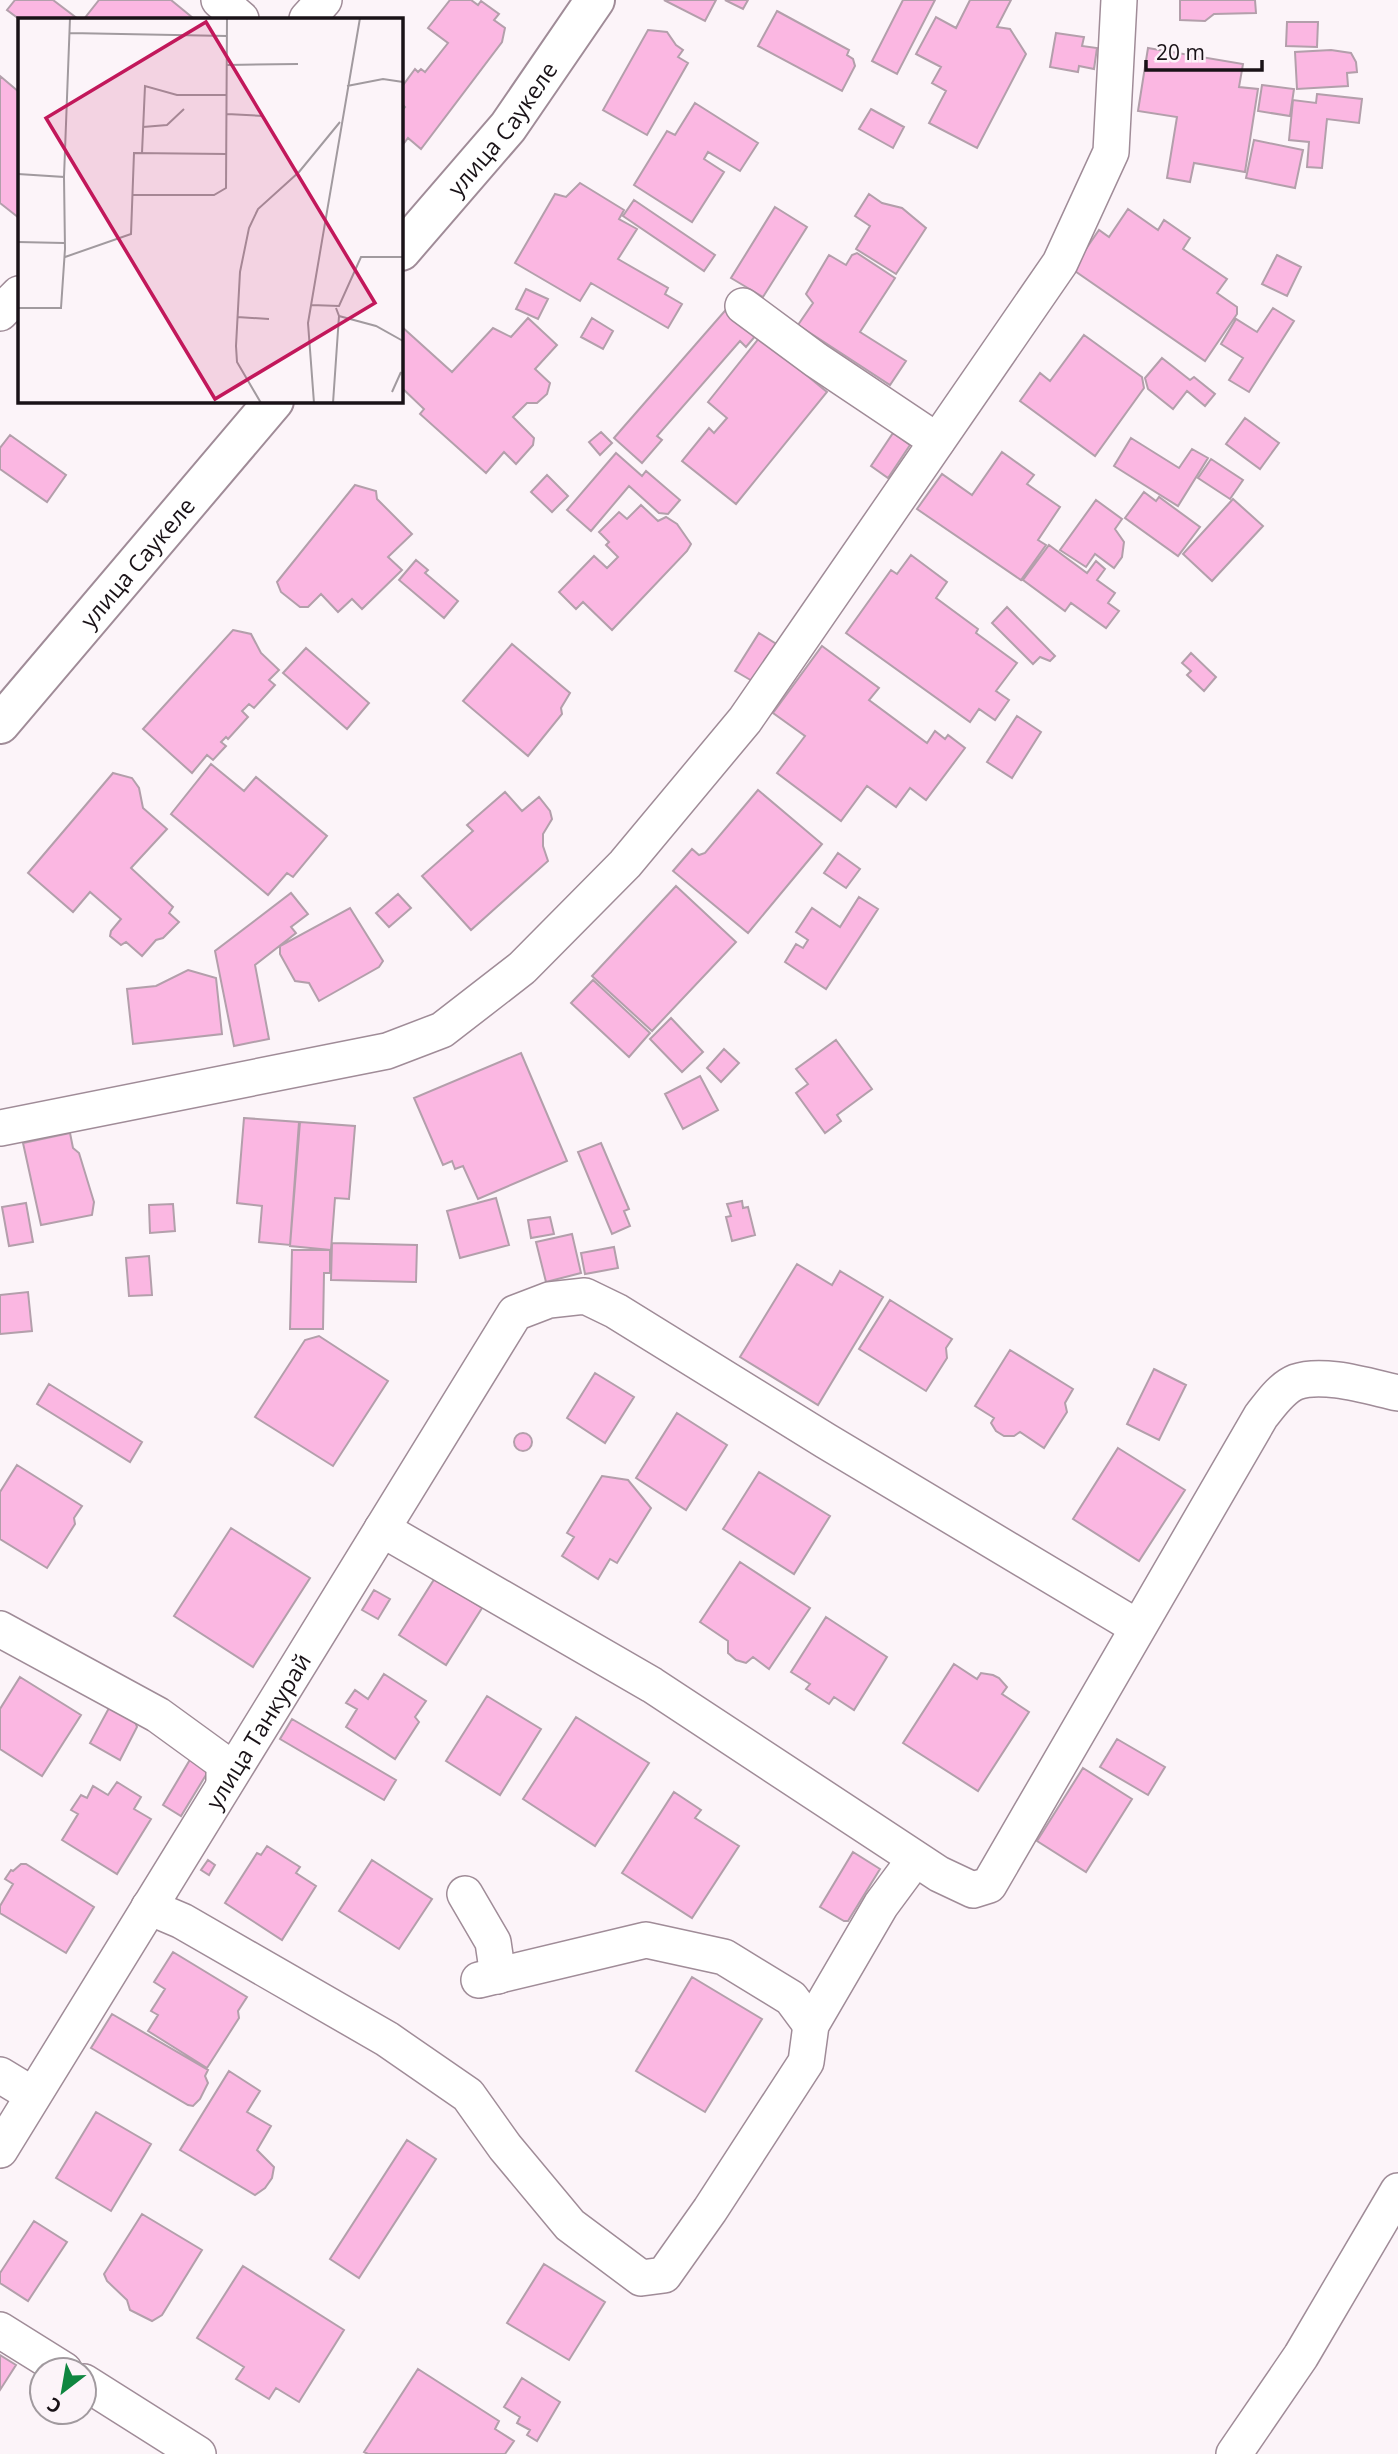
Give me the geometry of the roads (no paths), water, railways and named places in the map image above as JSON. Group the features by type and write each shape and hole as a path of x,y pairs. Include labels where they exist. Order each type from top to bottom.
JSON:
{"street":[{"path":"219,0 240,18"},
{"path":"308,18 324,0"},
{"name":"улица Саукеле","path":"406,233 508,127 595,0"},
{"path":"0,1128 387,1051 442,1030 522,968 634,854 745,720 1060,263 1111,152 1119,0"},
{"path":"0,313 18,295"},
{"path":"743,306 816,360 937,441"},
{"name":"улица Саукеле","path":"0,724 273,402"},
{"name":"улица Танкурай","path":"0,2150 515,1313 548,1300 585,1296 616,1311 825,1441 1137,1627"},
{"path":"382,1529 652,1685 915,1859 972,1889 989,1885 1261,1416 1284,1390 1296,1382 1350,1382 1398,1393"},
{"path":"0,1629 158,1715 224,1763 224,1785"},
{"path":"149,1907 182,1921 387,2039 468,2095 505,2147 570,2225 641,2278 664,2275 710,2210 806,2062 811,2025 881,1905 915,1859"},
{"path":"465,1894 493,1942 489,1978 646,1940 724,1957 792,1998 811,2025"},
{"path":"0,2075 33,2095"},
{"path":"1234,2454 1301,2356 1398,2191"},
{"path":"0,2330 42,2356"},
{"path":"98,2391 198,2454"}]}
